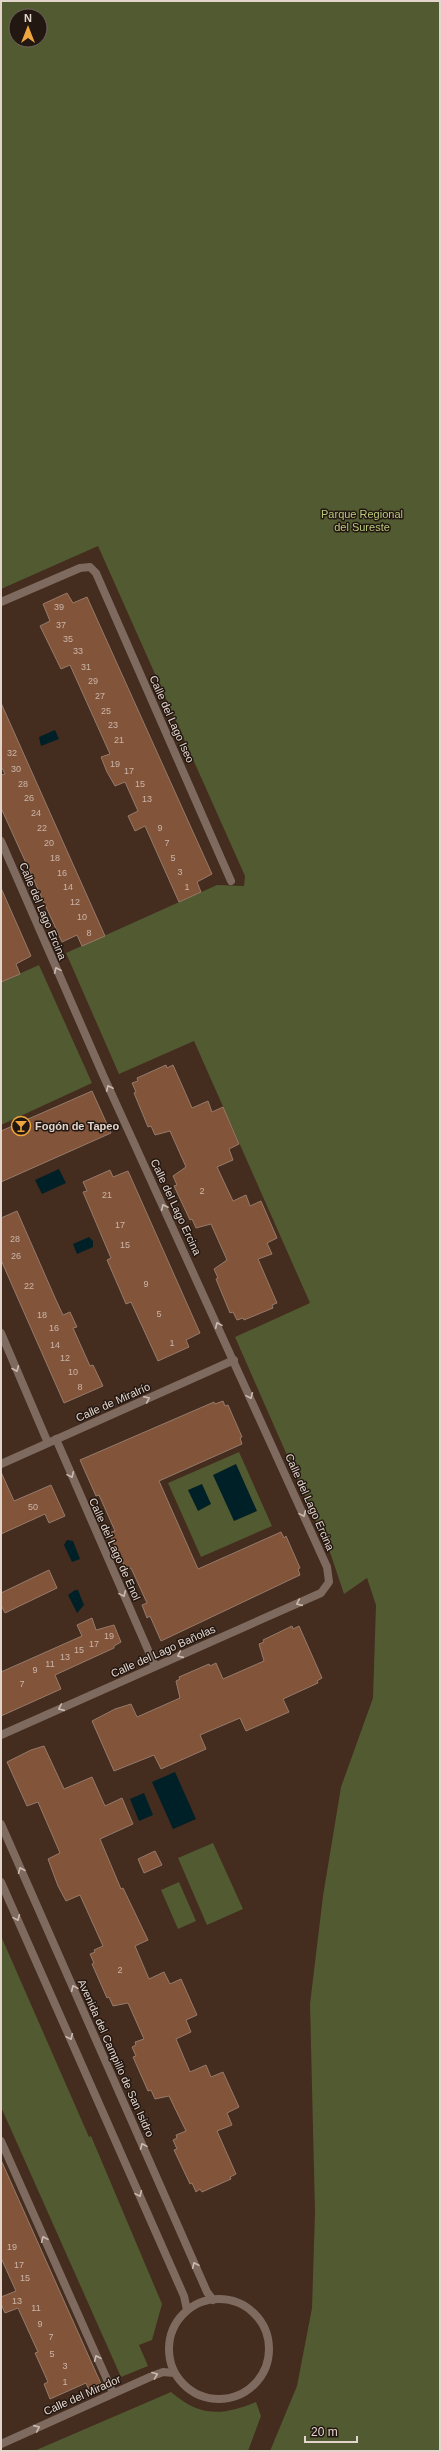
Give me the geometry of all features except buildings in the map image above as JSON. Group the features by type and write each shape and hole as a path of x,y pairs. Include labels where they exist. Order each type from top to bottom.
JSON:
{"street":[{"name":"Calle del Lago Iseo","path":"1,602 80,568 90,567 96,573 231,881"},
{"name":"Calle del Lago Ercina","path":"1,841 100,1067 327,1567 329,1582"},
{"name":"Calle del Lago de Enol","path":"1,1333 155,1666"},
{"name":"Calle de Miralrío","path":"1,1464 234,1360"},
{"name":"Calle del Lago Bañolas","path":"1,1735 321,1593 329,1582"},
{"name":"Avenida del Campillo de San Isidro","path":"1,1824 207,2292 213,2300"},
{"path":"1,1882 184,2296 187,2310"},
{"path":"1,2141 113,2393"},
{"path":"213,2300 230,2300 246,2307 258,2318 266,2332 269,2349 267,2366 259,2380 247,2392 231,2398 214,2400 198,2395 184,2386 174,2373 169,2357 169,2341 174,2326 187,2310 199,2303 213,2300"},
{"name":"Calle del Mirador","path":"1,2444 163,2372 174,2373"}],"green space":[{"name":"Parque Regional del Sureste","path":"1,1 440,1 440,2451 270,2451 297,2386 312,2308 315,2212 310,2004 323,1896 341,1787 373,1698 376,1605 367,1578 344,1594 331,1555 235,1337 310,1303 194,1041 119,1074 66,953 217,885 244,886 245,876 98,546 1,589"},
{"path":"39,965 92,1083 1,1125 1,982"},
{"path":"239,1452 272,1526 201,1557 168,1483"},
{"path":"213,1843 243,1909 207,1925 178,1858"},
{"path":"179,1882 196,1921 178,1929 161,1890"},
{"path":"1,1936 89,2137 91,2136 162,2304 152,2340 139,2345 148,2366 121,2377 1,2107"},
{"path":"171,2392 192,2406 212,2412 232,2410 256,2402 261,2416 248,2451 34,2451"}],"water":[{"path":"55,730 59,739 41,746 39,737"},
{"path":"59,1169 66,1183 42,1194 35,1180"},
{"path":"89,1237 93,1241 93,1247 77,1254 73,1244"},
{"path":"236,1464 257,1511 234,1521 213,1475"},
{"path":"202,1484 211,1504 198,1511 188,1490"},
{"path":"67,1540 73,1541 80,1559 72,1562 64,1545"},
{"path":"75,1590 78,1590 84,1605 77,1613 68,1595"},
{"path":"175,1772 196,1819 173,1829 152,1782"},
{"path":"144,1793 153,1815 139,1821 130,1799"}],"place":[{"name":"Fogón de Tapeo","path":"21,1126"}]}
